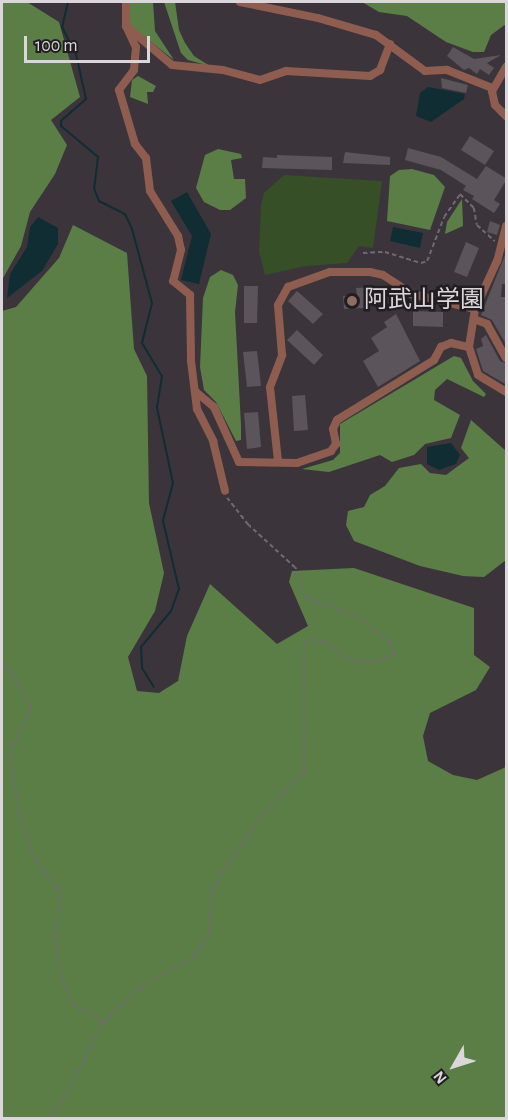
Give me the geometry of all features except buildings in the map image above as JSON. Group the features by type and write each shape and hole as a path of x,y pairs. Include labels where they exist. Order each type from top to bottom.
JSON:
{"street":[{"path":"126,2 126,26 136,47 135,70 120,90 135,144 146,158 150,190 178,236 181,250 173,281 190,295 192,304 191,361 197,409 213,441 225,491"},
{"path":"240,2 318,18 376,35 424,71 447,70 492,88"},
{"path":"126,26 172,65 224,70 260,80 286,71 376,74 390,44"},
{"path":"507,67 492,88 494,102 507,116"},
{"path":"507,226 475,309 469,347 478,375 491,387 507,392"},
{"path":"278,461 270,387 282,355 278,305 288,287 330,272 370,272 383,274 412,294 475,309"},
{"path":"474,319 487,324 507,358"},
{"path":"196,392 213,407 239,462 297,463 331,451 336,444 333,429 337,420 434,360 441,347 451,343 469,347"}],"path":[{"path":"363,253 385,252 421,263 427,261 455,195 460,194 474,208 477,225 484,236 501,244"},
{"path":"50,1119 71,1086 103,1022 140,988 196,955 209,932 212,890 222,872 260,817 304,771 304,644 312,639 326,642 350,660 371,663 394,654 382,635 354,616 305,598 295,568 248,525 230,505 225,491"},
{"path":"2,664 15,678 32,709 13,744 11,759 20,817 35,860 58,886 61,900 56,936 59,966 72,1001 103,1022"}],"green space":[{"path":"2,2 27,2 59,22 80,97 51,120 67,145 55,174 30,212 21,246 2,280"},
{"path":"129,2 153,2 155,31 174,60 129,25"},
{"path":"164,2 175,2 179,30 185,43 194,56 210,66 188,60 181,53"},
{"path":"362,2 506,2 506,24 491,35 484,52 473,52 446,42 407,16 379,12"},
{"path":"138,76 156,86 153,92 147,92 148,104 130,97 132,80"},
{"path":"218,149 241,154 242,158 231,160 234,179 245,179 246,198 230,210 220,210 204,202 196,188 205,155"},
{"path":"412,169 434,175 445,187 430,230 387,221 390,176 399,170"},
{"path":"284,175 382,181 373,248 359,246 347,263 306,266 265,275 259,252 261,205 264,193"},
{"path":"462,199 463,226 445,234 447,222"},
{"path":"73,225 127,253 134,349 147,376 149,503 164,573 155,611 128,657 137,691 159,693 178,681 187,636 210,584 277,644 308,626 289,582 292,571 354,568 474,608 474,655 490,667 476,690 430,713 423,736 428,761 453,775 477,780 506,767 506,1118 2,1118 2,311 16,307 59,258"},
{"path":"221,270 233,275 238,285 235,312 241,440 236,441 216,402 204,390 200,367 203,298 210,277"},
{"path":"454,356 461,358 473,381 486,394 484,397 447,379 435,390 434,400 460,415 451,438 425,444 414,455 392,462 380,455 329,472 302,469 333,460 340,453 340,424"},
{"path":"471,420 506,451 506,560 484,577 463,576 420,566 354,541 346,525 348,511 364,507 370,495 385,486 399,468 421,464 430,473 446,475 469,458 461,448"}],"water":[{"path":"428,87 465,94 464,99 431,122 416,116 420,93"},
{"path":"187,192 211,234 199,284 181,280 192,236 171,201"},
{"path":"38,217 58,228 58,244 42,271 7,298 10,274 27,247 30,227"},
{"path":"393,227 423,233 420,248 390,241"},
{"path":"451,443 460,455 456,464 439,470 427,464 427,447"}],"waterway":[{"path":"68,2 62,27 76,54 86,99 61,121 61,126 98,157 94,188 99,201 125,214 132,229 152,303 142,343 162,376 157,408 173,483 163,521 179,589 171,611 141,647 142,668 154,687"}],"place":[{"name":"阿武山学園","path":"352,301"}]}
